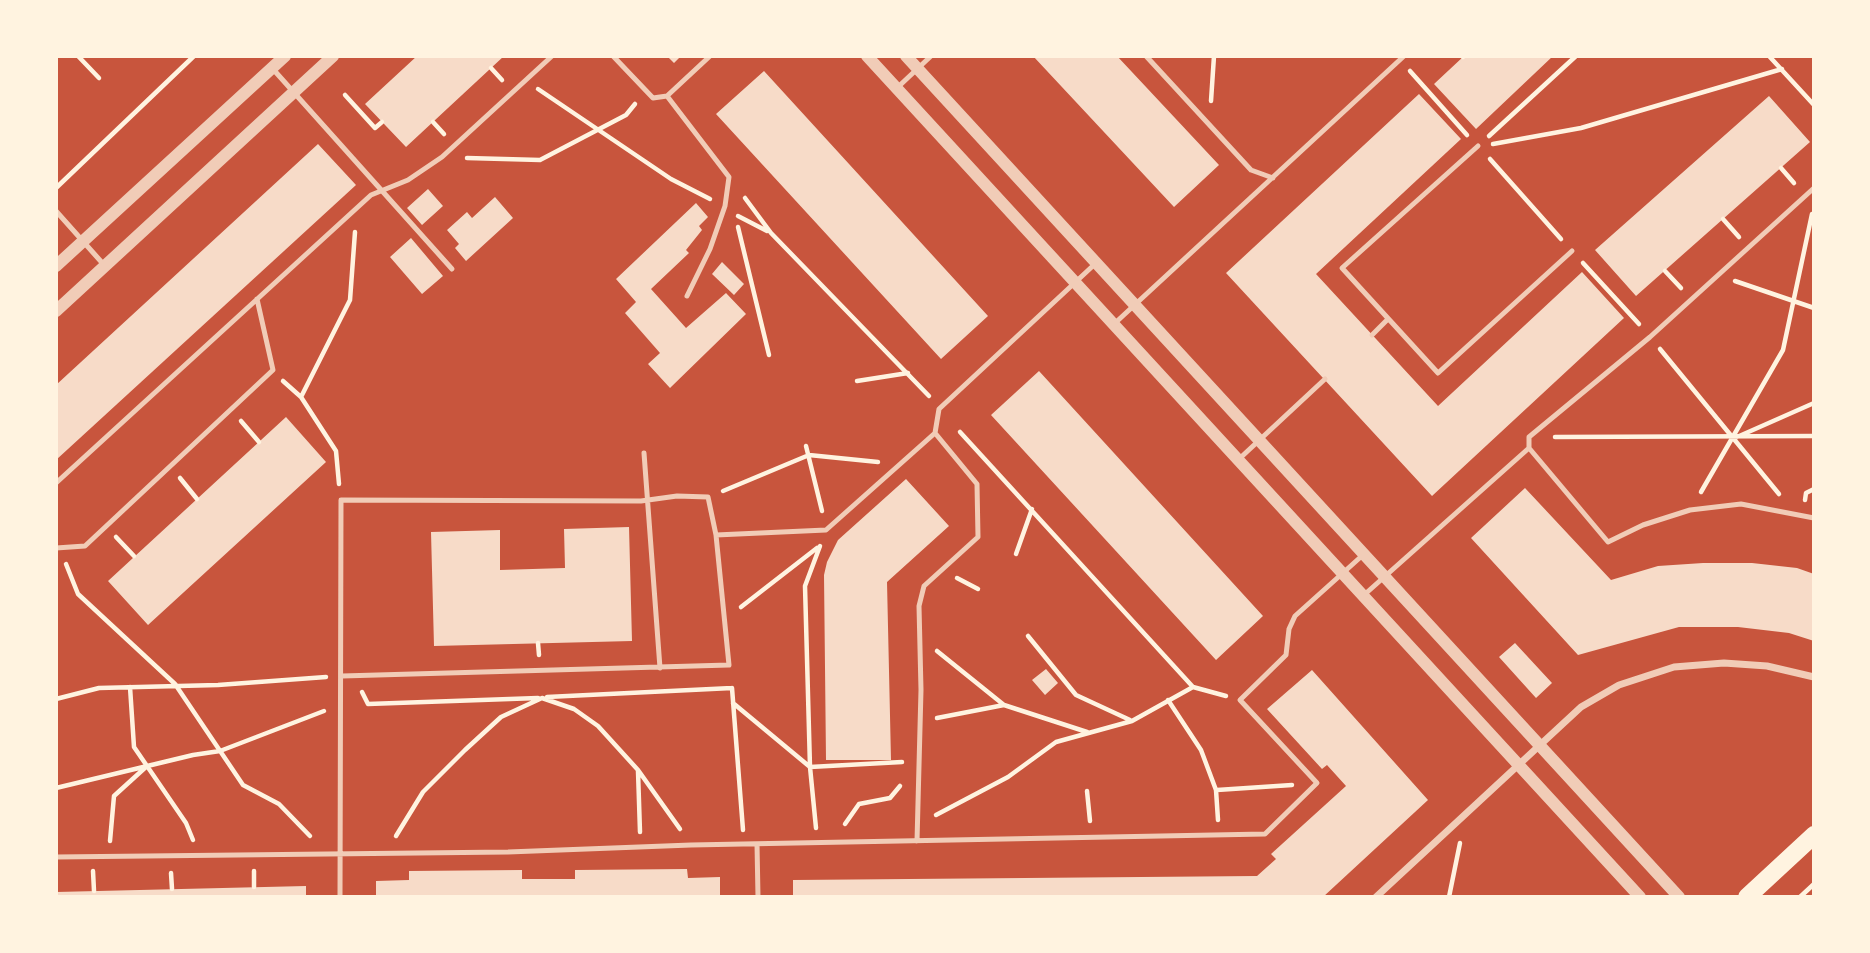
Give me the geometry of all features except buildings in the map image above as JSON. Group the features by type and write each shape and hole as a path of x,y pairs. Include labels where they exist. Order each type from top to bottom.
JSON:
{"main road":[{"path":"1747,897 1814,835"}],"street":[{"path":"56,266 285,56"},
{"path":"56,311 333,56"},
{"path":"867,56 1640,897"},
{"path":"906,56 1679,897"},
{"path":"1376,897 1581,707 1619,685 1674,667 1724,663 1767,666 1814,677"}],"lane":[{"path":"56,483 357,207 371,195 408,180 442,157 552,56"},
{"path":"613,56 653,98 667,96 710,56"},
{"path":"897,88 931,56"},
{"path":"1146,56 1251,170 1273,178"},
{"path":"1114,324 1402,58"},
{"path":"272,68 452,269"},
{"path":"667,96 729,177 725,206 710,249 687,296"},
{"path":"1478,146 1342,268 1388,319 1437,373 1573,251"},
{"path":"1814,188 1650,337 1529,437 1529,448 1608,542 1643,525 1690,510 1747,503 1814,518"},
{"path":"56,211 105,266"},
{"path":"716,535 826,530 935,432 939,409 1097,263"},
{"path":"56,548 85,546 273,370 257,299"},
{"path":"1372,335 1388,319"},
{"path":"1238,460 1325,379"},
{"path":"917,841 920,761 919,606 924,586 978,537 977,484 935,432"},
{"path":"1363,596 1529,448"},
{"path":"644,453 660,668"},
{"path":"340,897 341,500 647,500 677,496 708,497 716,535 729,665 342,676"},
{"path":"56,857 508,852 691,845 1265,834 1317,783 1240,700 1278,666 1286,655 1289,629 1295,615 1364,554"},
{"path":"757,844 758,897"}],"path":[{"path":"78,56 99,78"},
{"path":"56,188 194,56"},
{"path":"1210,125 1214,56"},
{"path":"1478,146 1576,56"},
{"path":"1769,56 1814,105"},
{"path":"1402,58 1650,337 1796,513"},
{"path":"1478,146 1581,128 1782,69"},
{"path":"442,157 540,160 626,114 646,91"},
{"path":"345,95 375,128 382,122"},
{"path":"545,96 671,179 725,206"},
{"path":"729,177 771,233 909,373 1193,687 1240,700"},
{"path":"1690,510 1783,350 1814,205"},
{"path":"301,397 350,300 357,207"},
{"path":"769,355 734,214 771,233"},
{"path":"1718,275 1814,308"},
{"path":"273,370 301,397 336,452 341,500"},
{"path":"857,381 909,373"},
{"path":"1733,439 1814,403"},
{"path":"230,410 259,442"},
{"path":"1529,437 1733,439 1814,436"},
{"path":"806,446 826,530 805,586 810,767 818,843"},
{"path":"708,497 808,455 900,464"},
{"path":"170,467 197,499"},
{"path":"1016,554 1031,509"},
{"path":"106,527 134,556"},
{"path":"725,619 820,546"},
{"path":"63,559 78,594 175,684 243,785 279,804 313,839 340,841"},
{"path":"919,636 1004,705 1088,733"},
{"path":"1028,636 1076,695 1132,722"},
{"path":"729,665 744,845"},
{"path":"56,699 99,688 218,685 342,676"},
{"path":"354,676 368,704 732,688"},
{"path":"130,687 134,747 186,822 200,854"},
{"path":"916,825 1009,779 1056,742 1132,722 1193,687"},
{"path":"386,852 424,792 465,750 501,717 542,698 574,709 598,726 638,770 691,845"},
{"path":"1168,700 1201,750 1216,790 1219,835"},
{"path":"733,703 810,767 920,761"},
{"path":"56,788 220,751 341,705"},
{"path":"919,721 1004,705"},
{"path":"832,843 859,804 890,798 920,761"},
{"path":"109,856 114,796 147,766"},
{"path":"638,770 641,848"},
{"path":"1216,790 1317,783"},
{"path":"1087,791 1092,839"},
{"path":"1449,897 1461,840"},
{"path":"1800,897 1814,884"}],"tram line":[{"path":"1811,897 1814,894"}]}
